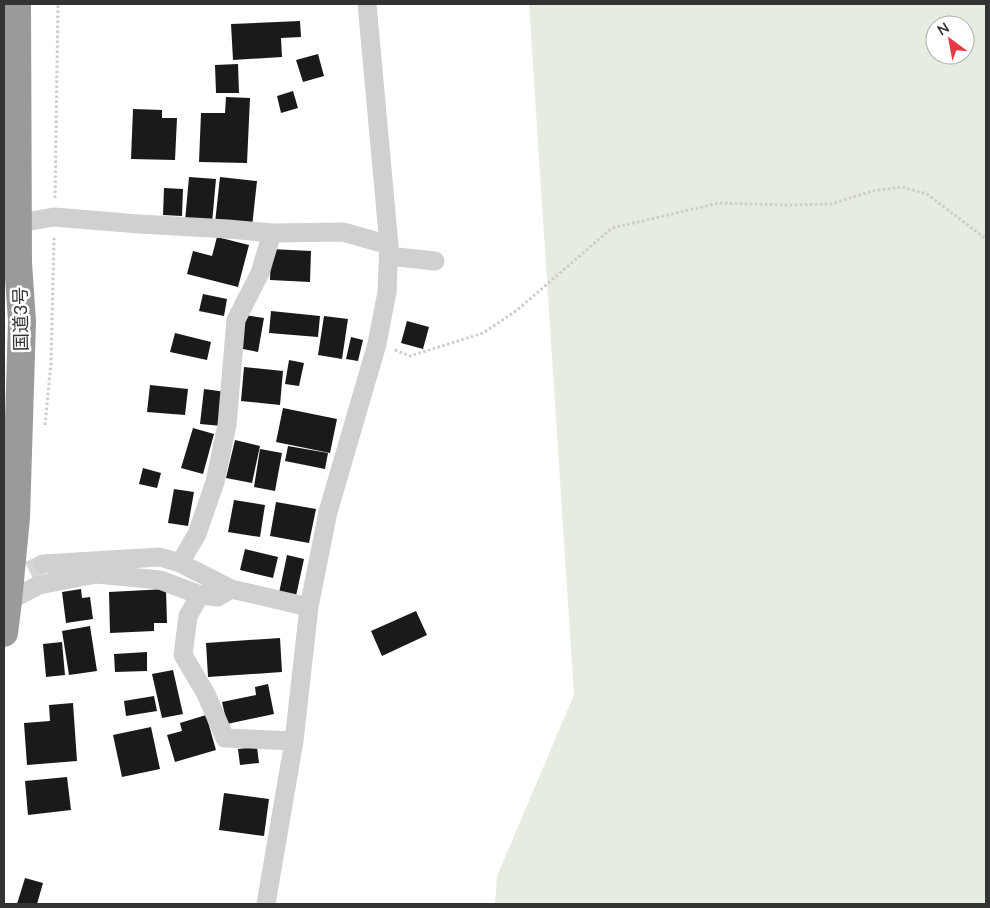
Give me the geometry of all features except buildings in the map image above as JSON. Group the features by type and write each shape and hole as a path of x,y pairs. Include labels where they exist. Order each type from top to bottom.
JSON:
{"highway":[{"name":"国道3号","path":"4,633 16,518 22,321 18,263 17,4"},
{"path":"22,321 26,222 30,4"}],"street":[{"path":"266,904 294,742 309,607 328,512 377,344 392,253 367,4"},
{"path":"26,222 54,216 272,233 343,232 392,253 435,261"},
{"path":"180,563 197,534 215,482 227,425 236,320 260,273 272,233"},
{"path":"43,564 160,556 180,563 231,589 309,607"},
{"path":"8,601 39,585 96,574 160,580 200,595 218,597 231,589"},
{"path":"200,595 188,616 183,655 206,694 225,738 294,742"}],"path":[{"path":"45,430 51,363 58,4"},
{"path":"377,344 410,356 483,333 516,311 612,228 719,203 831,204 873,191 902,187 927,194 986,240"}],"shaded area":[{"path":"529,4 986,4 986,904 495,904 497,876 574,695"}],"tunnel":[{"path":"4,583 43,564"}]}
